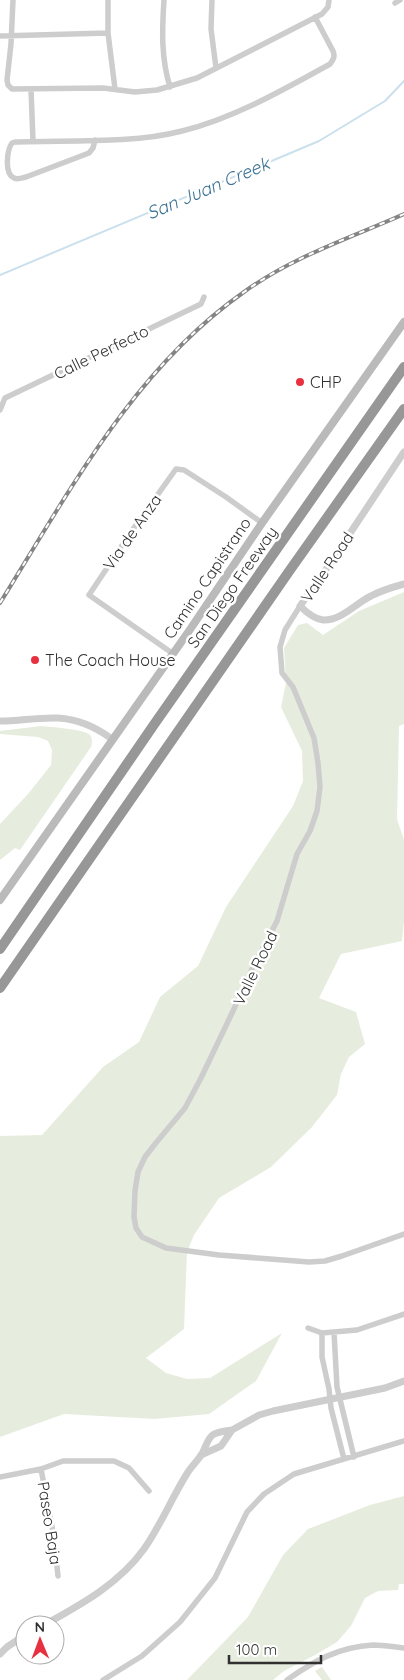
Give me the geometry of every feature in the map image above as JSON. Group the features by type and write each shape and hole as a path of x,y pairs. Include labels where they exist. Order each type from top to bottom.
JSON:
{"highway":[{"name":"San Diego Freeway","path":"0,949 404,367"},
{"path":"0,988 404,409"}],"main road":[{"name":"Camino Capistrano","path":"0,900 404,322"}],"street":[{"path":"12,0 12,35 7,80 8,85 12,89 103,88 135,92 157,90 197,78 326,11 329,0"},
{"path":"108,0 108,33 115,89"},
{"path":"164,0 163,51 170,87"},
{"path":"212,0 211,29 216,68"},
{"path":"95,140 93,148 89,153 26,177 16,179 12,177 8,169 9,147 16,142 157,136 200,126 277,93 334,60 335,55 315,17"},
{"path":"0,36 108,33"},
{"path":"31,89 34,141"},
{"name":"Calle Perfecto","path":"0,410 5,398 201,304 204,297"},
{"name":"Valle Road","path":"404,452 285,630 280,647 282,673 293,688 314,738 320,787 317,811 310,831 297,854 278,921 250,972 202,1078 185,1108 155,1144 138,1172 134,1217 136,1228 142,1237 166,1248 219,1255 309,1262 325,1261 342,1256 404,1234"},
{"name":"Via de Anza","path":"172,653 88,595 124,542 176,470 184,470 262,523"},
{"path":"300,606 314,617 324,620 350,610 371,596 404,584"},
{"path":"0,721 59,718 88,725 112,738"},
{"path":"308,1328 322,1333 357,1330 404,1314"},
{"path":"334,1332 336,1380 354,1457"},
{"path":"322,1333 322,1357 344,1459"},
{"path":"322,1357 335,1356"},
{"path":"61,1615 98,1593 124,1571 144,1549 182,1482 201,1455 211,1435 219,1431 232,1430 259,1415 273,1411 385,1388 404,1381"},
{"path":"201,1455 221,1446 232,1430"},
{"path":"338,1438 349,1436"},
{"path":"103,1680 142,1656 180,1622 215,1578 247,1512 264,1494 294,1474 404,1441"},
{"path":"0,1477 41,1469 62,1460 114,1461 129,1468 149,1491"},
{"name":"Paseo Baja","path":"41,1469 53,1532 58,1576"},
{"path":"0,1654 15,1642"},
{"path":"287,1680 327,1655 346,1649 374,1645 404,1648"}],"green space":[{"path":"404,592 404,724 399,726 397,819 404,840 404,921 402,941 341,954 319,998 356,1012 365,1044 349,1057 341,1074 337,1095 312,1127 271,1167 219,1198 194,1235 187,1252 184,1329 146,1358 166,1373 187,1379 210,1378 282,1333 256,1381 209,1414 155,1419 64,1414 0,1437 0,1136 42,1135 103,1067 139,1042 160,997 198,966 226,907 293,806 303,781 302,751 281,707 286,683 284,648 298,625 307,623 323,635 359,611"},
{"path":"41,726 87,733 92,738 91,747 20,850 15,848 0,860 0,824 28,794 51,765 52,750 48,741 38,737 0,734 0,731"},
{"path":"404,1496 404,1584 399,1584 398,1590 378,1591 365,1598 351,1626 337,1642 284,1671 273,1680 187,1680 248,1617 283,1555 308,1529 370,1505"},
{"path":"322,1667 331,1680 322,1680 315,1671"}],"waterway":[{"name":"San Juan Creek","path":"0,275 319,141 385,101 404,81"}],"railway":[{"path":"0,603 52,518 107,435 169,357 205,323 262,280 301,258 404,214"}],"place":[{"name":"CHP","path":"300,382"},
{"name":"The Coach House","path":"35,660"}]}
